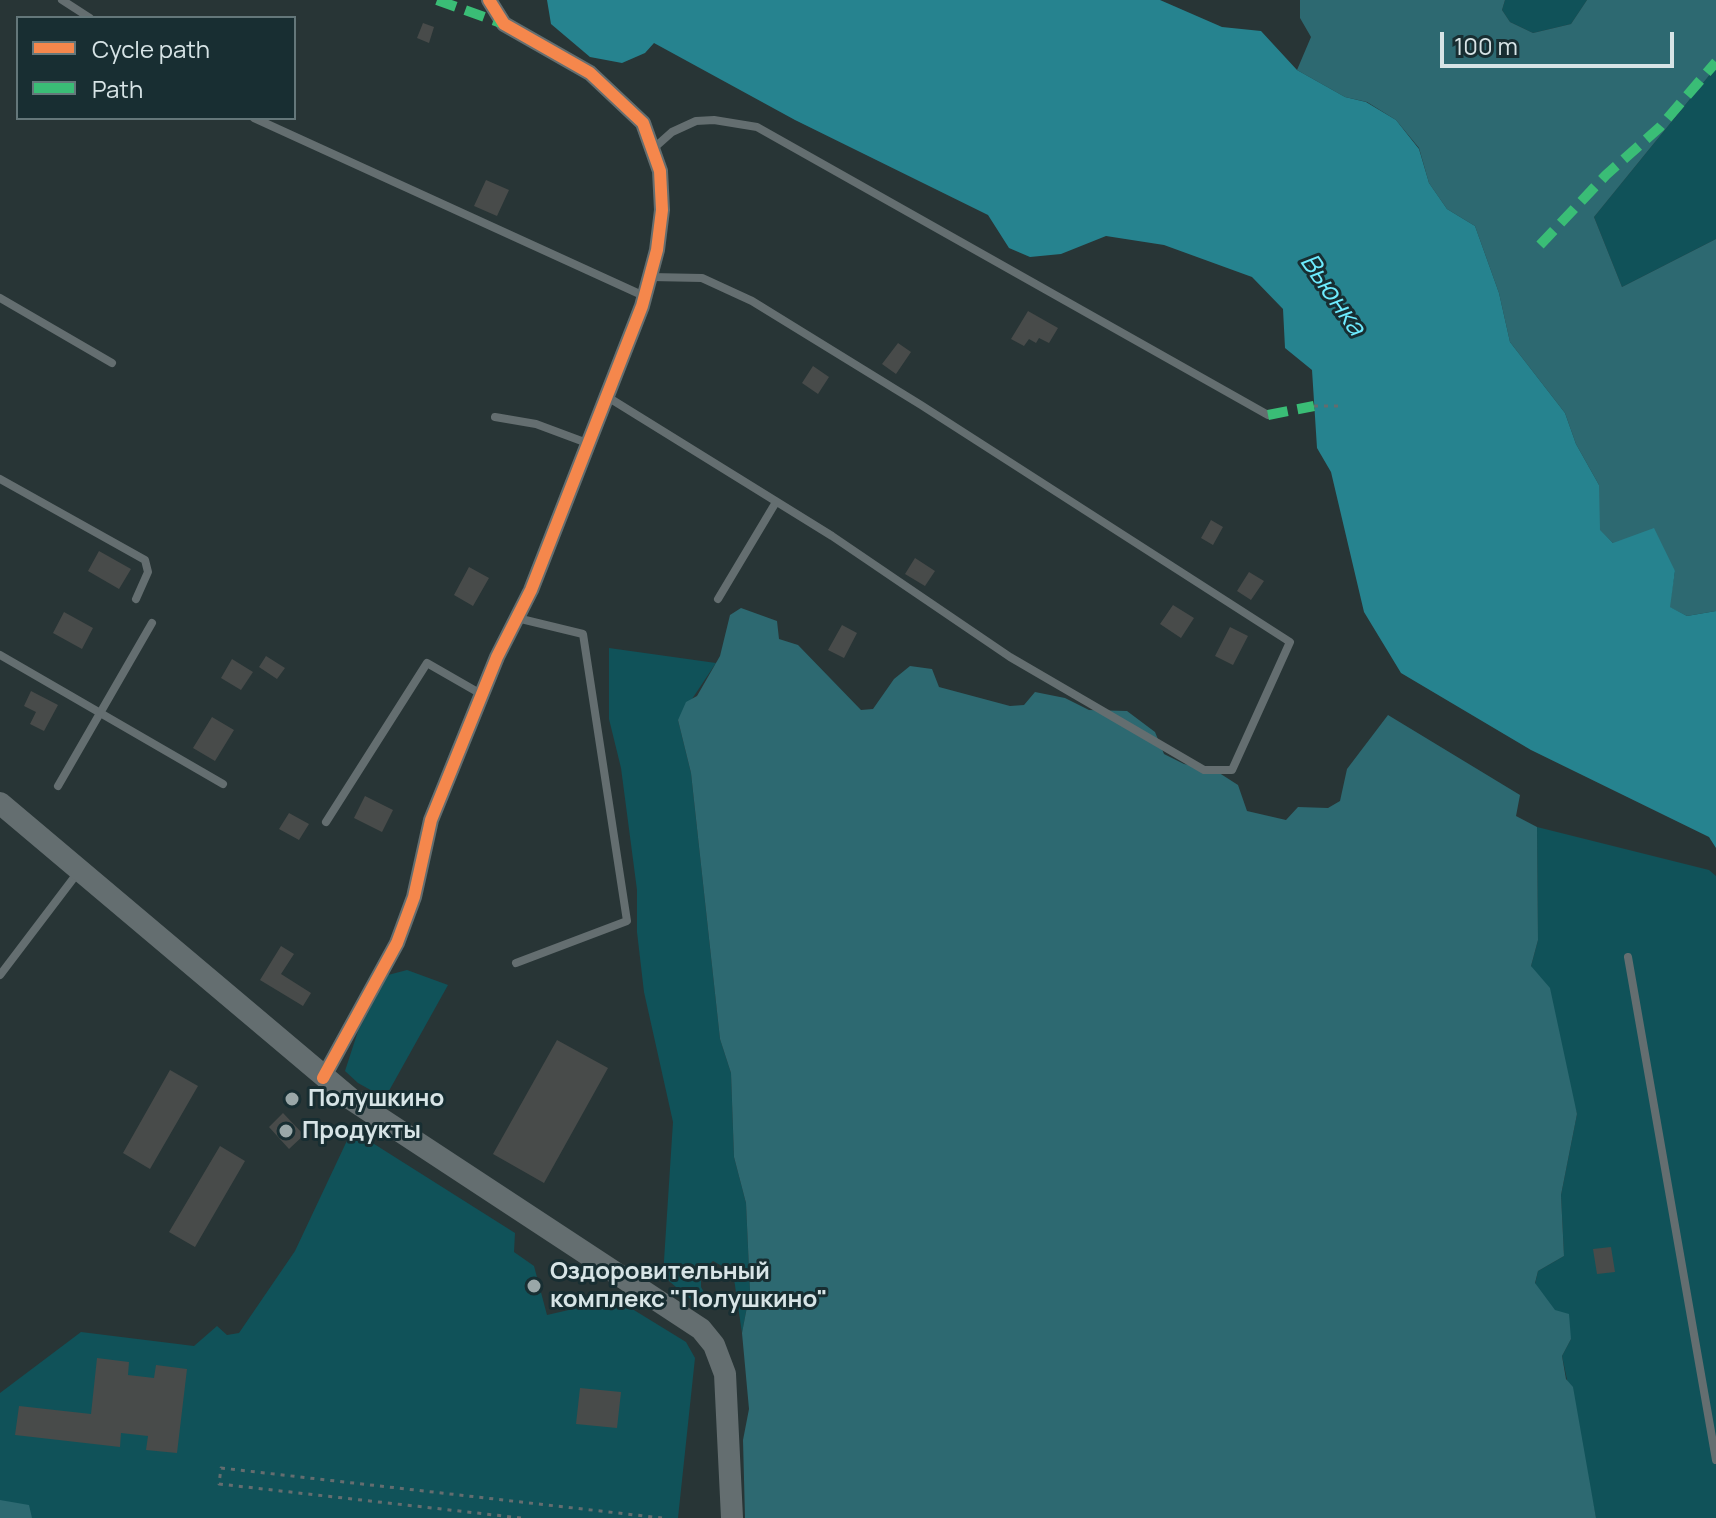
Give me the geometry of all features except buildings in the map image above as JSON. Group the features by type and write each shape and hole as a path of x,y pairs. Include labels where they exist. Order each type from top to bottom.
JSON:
{"main road":[{"path":"0,803 323,1078 398,1132 701,1329 714,1345 725,1374 732,1518"}],"street":[{"path":"323,1078 397,943 414,897 431,820 481,694 517,618 645,297 662,210 660,171 643,123 617,96 570,59 504,24 489,0"}],"lane":[{"path":"62,0 87,16"},
{"path":"258,120 645,297"},
{"path":"654,148 672,132 696,121 714,120 757,127 1268,415"},
{"path":"606,396 894,577 1010,657 1204,770 1232,770 1290,642 921,405 752,301 702,278 651,277"},
{"path":"0,298 112,363"},
{"path":"495,417 536,424 587,443"},
{"path":"0,479 145,560 148,572 136,599"},
{"path":"718,599 776,502"},
{"path":"516,963 627,921 583,634 517,618"},
{"path":"58,786 152,623"},
{"path":"0,655 223,784"},
{"path":"326,822 427,663 481,694"},
{"path":"0,975 79,871"},
{"path":"1628,957 1716,1460"}],"path":[{"path":"1314,406 1344,406"},
{"path":"521,1518 219,1484 221,1468 662,1518"}],"shaded area":[{"path":"1300,0 1505,0 1502,10 1510,22 1533,33 1571,24 1587,0 1716,0 1716,67 1594,217 1622,287 1716,239 1716,611 1687,616 1669,607 1675,571 1613,543 1599,530 1599,485 1576,444 1565,413 1510,342 1499,293 1475,226 1447,209 1429,183 1419,148 1396,120 1367,102 1345,97 1297,70 1311,37 1300,18"},
{"path":"1505,0 1587,0 1571,24 1533,33 1510,22 1502,10"},
{"path":"1716,67 1716,239 1622,287 1594,217"},
{"path":"741,608 777,621 779,639 798,645 861,710 873,709 894,679 910,666 932,669 939,687 1010,706 1024,705 1035,692 1065,698 1089,710 1127,711 1155,732 1164,754 1184,764 1213,769 1238,785 1247,811 1286,820 1298,807 1328,808 1340,801 1347,769 1388,715 1520,795 1516,816 1537,827 1538,940 1531,966 1550,988 1577,1114 1561,1195 1564,1256 1538,1271 1535,1283 1555,1310 1569,1314 1571,1339 1562,1356 1566,1379 1573,1387 1596,1518 745,1518 743,1440 749,1409 742,1333 750,1291 746,1203 734,1157 731,1073 720,1039 691,773 678,720 686,702 697,696 720,656 730,615"},
{"path":"609,648 716,663 678,720 691,773 720,1039 731,1073 734,1157 746,1203 750,1291 742,1333 733,1272 713,1261 701,1272 701,1287 706,1296 695,1303 663,1276 673,1122 644,992 637,932 637,890 621,768 609,719"},
{"path":"1537,827 1709,870 1716,876 1716,1518 1596,1518 1562,1356 1571,1339 1535,1284 1538,1271 1564,1256 1561,1195 1577,1114 1531,966 1538,940"},
{"path":"407,970 448,985 385,1098 358,1083 345,1071 358,1031 388,975"},
{"name":"Оздоровительный комплекс \"Полушкино\"","path":"352,1130 515,1233 514,1252 534,1266 547,1315 616,1299 686,1342 695,1358 678,1518 0,1518 0,1393 81,1332 194,1346 217,1326 227,1335 239,1333 295,1251"},
{"path":"0,1500 29,1505 32,1518 0,1518"}],"water":[{"name":"Вьюнка","path":"547,0 1160,0 1222,27 1261,31 1297,70 1345,97 1366,102 1396,120 1419,149 1429,183 1447,209 1475,226 1499,293 1510,342 1565,413 1576,444 1599,485 1600,530 1613,543 1654,528 1675,571 1670,607 1687,616 1716,611 1716,848 1709,837 1531,750 1401,673 1364,612 1331,472 1317,448 1312,370 1285,348 1283,309 1252,277 1164,245 1106,236 1061,254 1030,257 1009,248 988,215 795,120 654,43 645,53 622,63 590,57 551,24"}],"marked path":[{"path":"437,0 501,23"},
{"path":"1540,245 1606,175 1660,127 1716,62"},
{"path":"1268,415 1314,406"}],"cycle path":[{"path":"323,1078 397,943 414,897 431,820 497,657 531,590 642,306 657,250 662,210 660,171 643,123 590,73 504,24 489,0"}],"place":[{"name":"Полушкино","path":"292,1099"},
{"name":"Продукты","path":"286,1131"},
{"name":"Оздоровительный комплекс \"Полушкино\"","path":"534,1286"}]}
